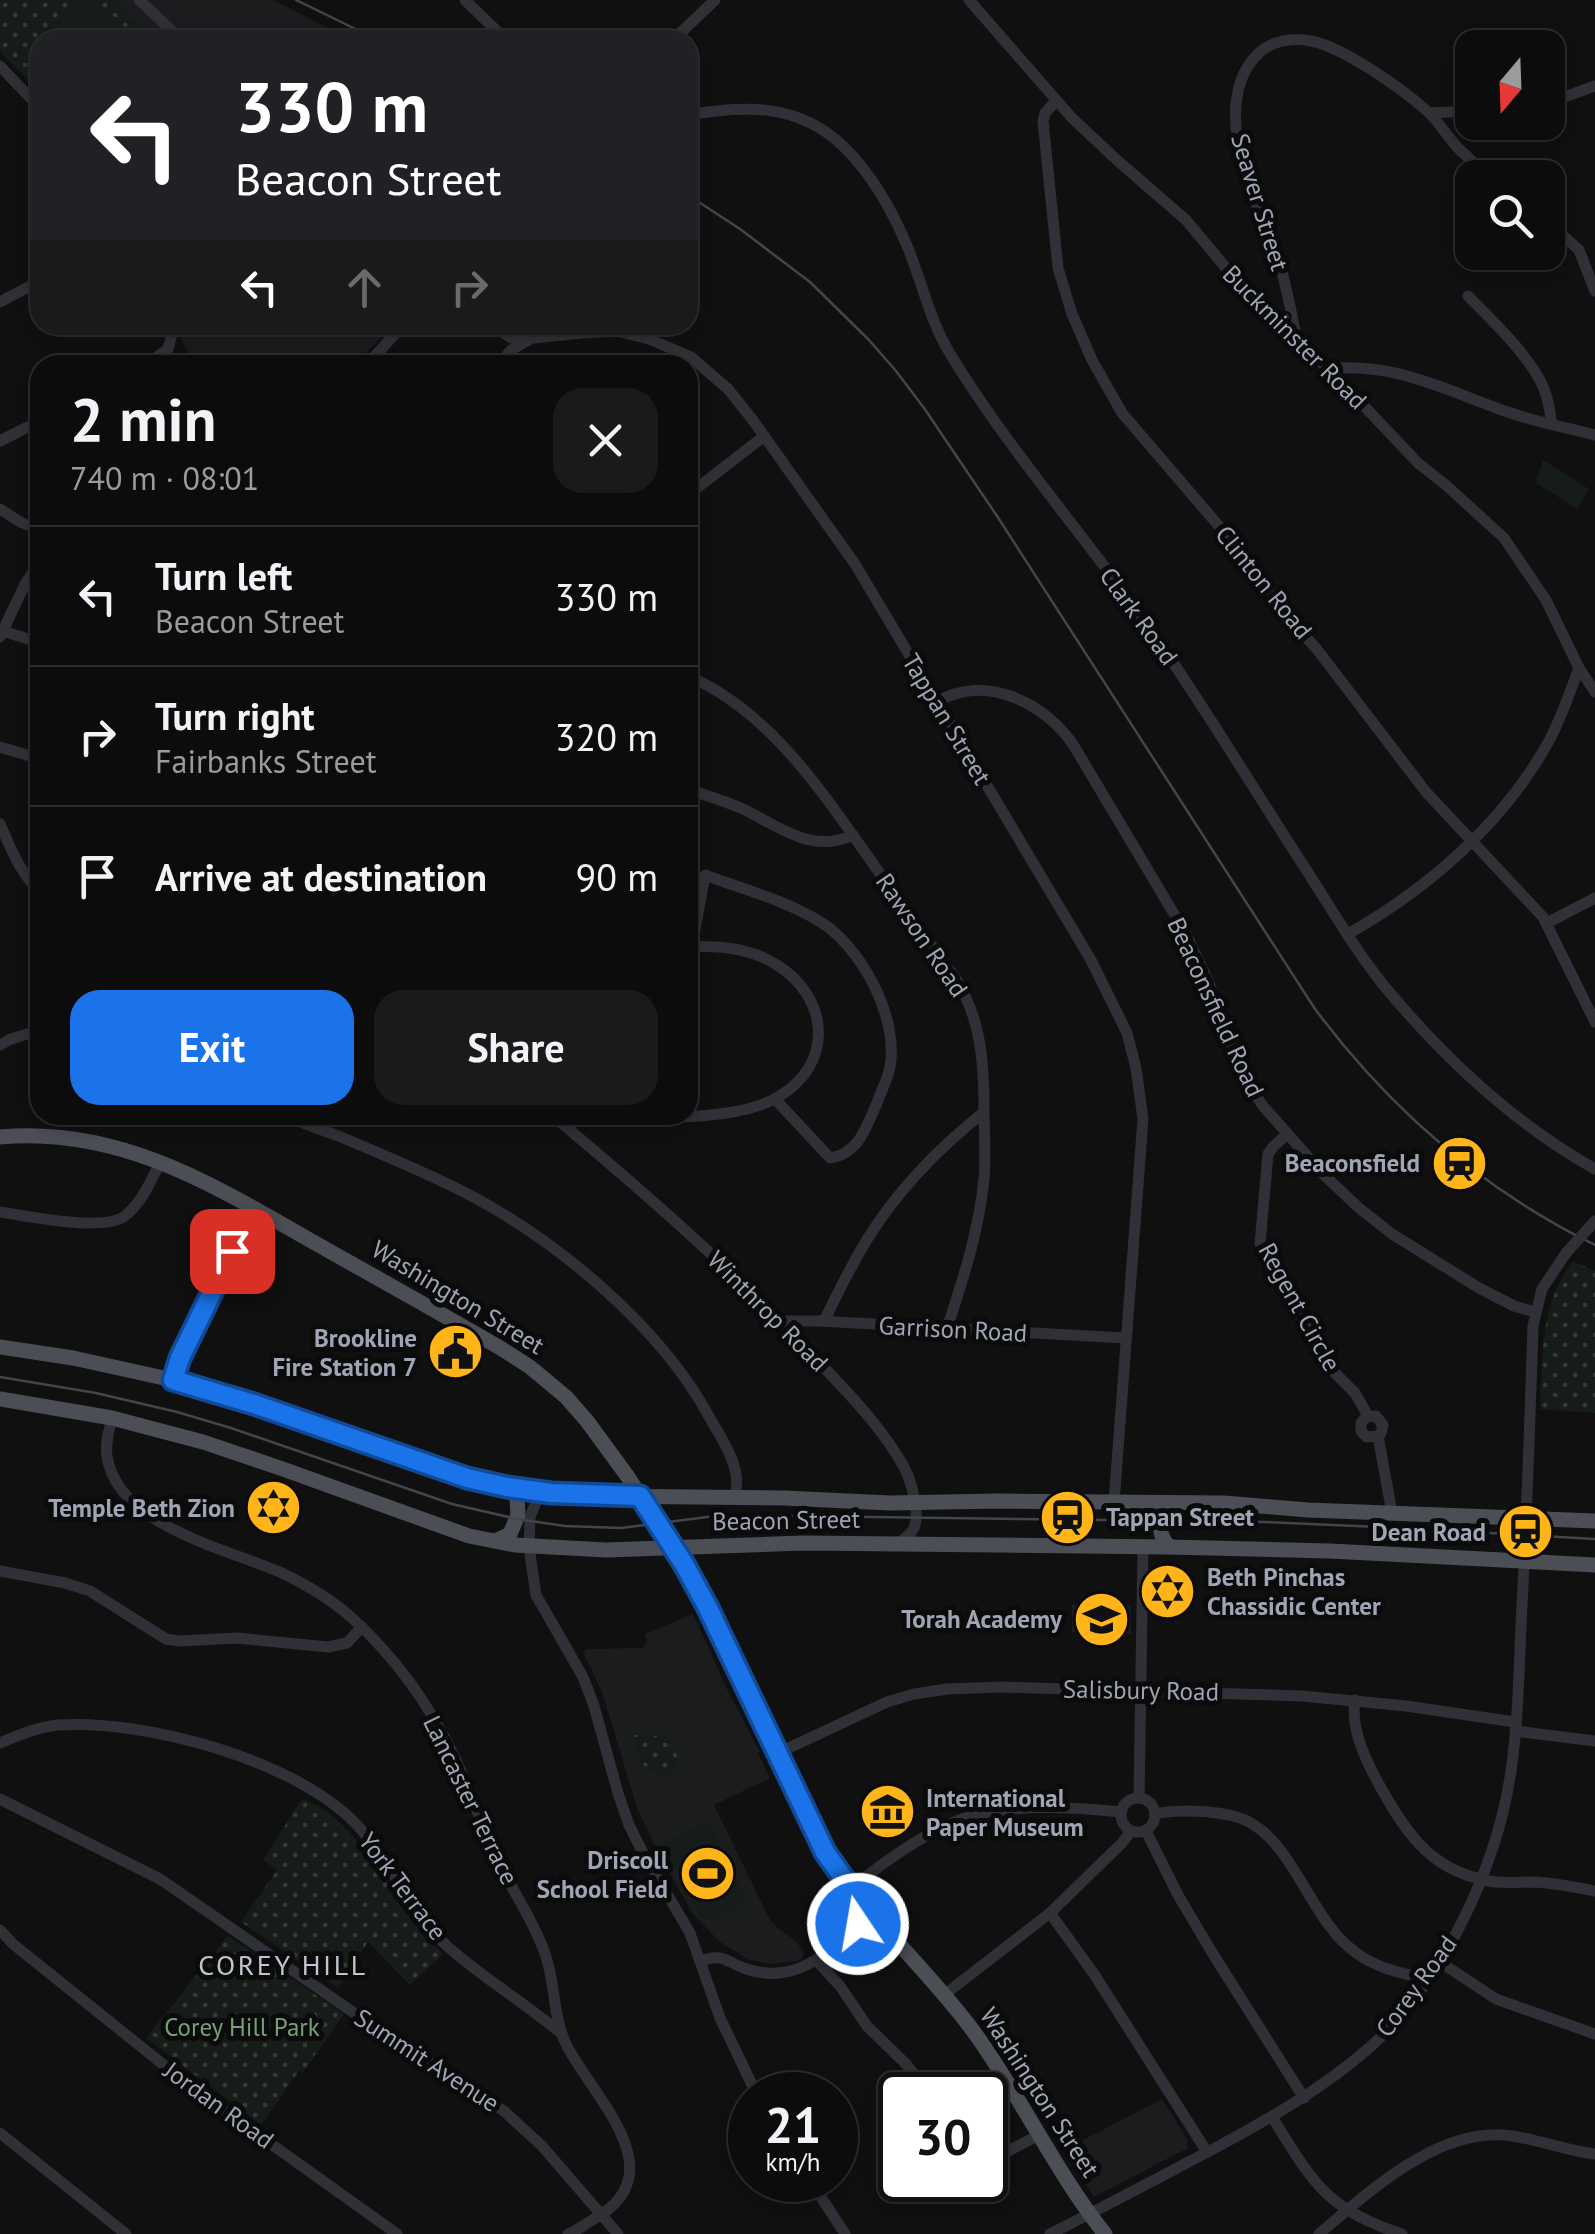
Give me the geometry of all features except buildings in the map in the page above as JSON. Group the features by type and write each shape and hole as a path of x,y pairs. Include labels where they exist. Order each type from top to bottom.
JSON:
{"main road":[{"name":"Washington Street","path":"2,1136 46,1136 135,1152 211,1184 502,1349 566,1397 588,1420 640,1496 717,1624 822,1845 851,1888 978,2037 1105,2234"},
{"name":"Beacon Street","path":"0,1347 173,1380 456,1474 551,1493 914,1503 1176,1503 1595,1521"},
{"name":"Beacon Street","path":"0,1399 112,1418 218,1446 468,1536 529,1546 606,1550 899,1543 1143,1546 1595,1565"},
{"path":"492,1542 506,1538 516,1524 519,1503 507,1487"},
{"path":"1169,1547 1160,1526 1176,1503"}],"street":[{"path":"138,0 171,30"},
{"path":"465,0 496,30"},
{"path":"683,30 714,0"},
{"name":"Buckminster Road","path":"969,0 1056,101 1186,220 1267,317 1330,369 1418,463 1504,538 1546,600 1578,668 1595,692"},
{"name":"Seaver Street","path":"1296,341 1284,280 1238,144 1238,92 1251,61 1261,50 1296,39 1327,46 1429,113 1472,160"},
{"path":"0,66 30,98"},
{"path":"1565,97 1595,86"},
{"name":"Clinton Road","path":"1056,101 1043,121 1055,250 1072,314 1097,370 1132,426 1218,525 1419,783 1547,923 1595,1022"},
{"name":"Clark Road","path":"698,114 737,108 769,110 794,117 819,128 860,164 907,244 934,323 949,352 1148,626 1384,984 1444,1054 1482,1090 1595,1168"},
{"path":"1429,113 1455,110"},
{"path":"1565,238 1578,250 1595,291"},
{"path":"1,299 30,286"},
{"path":"1468,296 1500,328 1535,373 1545,390 1552,424"},
{"path":"376,355 393,335"},
{"name":"Tappan Street","path":"506,335 533,339 561,335"},
{"path":"507,355 539,335"},
{"name":"Tappan Street","path":"637,335 687,355"},
{"name":"Tappan Street","path":"698,363 728,389 752,418 854,564 1092,960 1124,1024 1139,1088 1144,1133 1114,1502"},
{"path":"1330,369 1353,366 1420,378 1498,409 1595,435"},
{"path":"0,441 30,426"},
{"path":"698,487 763,436"},
{"path":"0,509 30,526"},
{"path":"30,577 1,633 30,640"},
{"path":"1348,934 1405,900 1471,842 1507,803 1556,726 1578,668"},
{"name":"Rawson Road","path":"698,682 725,697 780,744 814,780 967,999 980,1042 985,1153 982,1194 948,1328"},
{"name":"Beaconsfield Road","path":"937,702 968,691 1007,695 1041,711 1067,735 1199,958 1245,1080 1286,1135 1348,1198 1405,1243 1479,1288 1517,1308 1535,1312"},
{"path":"0,747 30,755"},
{"path":"698,793 733,805 806,841 826,842 852,835"},
{"path":"0,824 30,882"},
{"path":"698,908 705,874 819,920 842,938 869,976 879,998 888,1029 890,1070 857,1144 847,1153 830,1158 775,1099"},
{"path":"1547,923 1595,898"},
{"path":"698,946 732,948 767,959 798,981 811,1000 819,1028 814,1058 800,1079 775,1099 750,1108 698,1115"},
{"path":"0,1045 30,1033"},
{"path":"824,1321 882,1217 942,1149 984,1112"},
{"path":"309,1125 456,1188 521,1226 586,1274 677,1367 707,1411 735,1468 738,1483 734,1498"},
{"name":"Winthrop Road","path":"564,1125 674,1218 841,1386 906,1470 914,1503"},
{"name":"Regent Circle","path":"1286,1135 1268,1156 1260,1244 1276,1255 1278,1275 1326,1364 1355,1393 1368,1416 1376,1416 1382,1422 1378,1436 1392,1513"},
{"path":"0,1212 92,1224 114,1222 124,1218 142,1198 161,1161"},
{"path":"173,1380 253,1208"},
{"path":"1526,1519 1535,1312 1542,1289 1566,1252 1595,1221"},
{"name":"Garrison Road","path":"780,1321 1125,1338"},
{"name":"Lancaster Terrace","path":"112,1418 106,1446 108,1462 132,1501 180,1533 280,1572 340,1608 391,1658 449,1746 496,1857 544,1948 562,2034 623,2134 630,2154 626,2188 619,2200 601,2216 568,2234"},
{"path":"551,1493 540,1497 531,1510 529,1546 536,1595 586,1684 626,1816 690,1933 720,2018 746,2072"},
{"path":"899,1543 915,1526 914,1503"},
{"name":"Corey Road","path":"1050,2234 1304,2098 1380,2036 1440,1962 1481,1879 1504,1809 1515,1726 1526,1519"},
{"path":"1138,1798 1143,1546"},
{"path":"0,1571 90,1591 166,1639 237,1638 328,1647 349,1642 362,1627"},
{"name":"Salisbury Road","path":"778,1753 887,1702 914,1694 1002,1687 1274,1694 1355,1700 1595,1741"},
{"path":"1355,1700 1356,1726 1375,1778 1402,1824 1429,1854 1481,1879 1595,1891"},
{"name":"York Terrace","path":"0,1743 56,1726 98,1726 146,1731 261,1764 336,1806 355,1823 446,1946 562,2034"},
{"path":"1138,1798 1151,1804 1155,1814 1146,1831 1131,1830 1123,1823 1121,1812 1128,1802 1138,1798"},
{"name":"Summit Avenue","path":"0,1799 160,1879 504,2111 542,2146 618,2234"},
{"path":"851,1888 928,1836 968,1817 1017,1809 1121,1812"},
{"path":"1155,1814 1217,1813 1253,1824 1272,1841 1327,1924 1354,1952 1375,1964 1428,1978"},
{"path":"944,1995 1050,1913 1131,1830"},
{"path":"1146,1831 1213,1954 1304,2098"},
{"path":"701,1961 720,1956 746,1969 775,1974 800,1969 817,1961 872,1912"},
{"path":"1050,1913 1094,1974 1208,2152"},
{"name":"Jordan Road","path":"0,1930 190,2086 398,2234"},
{"path":"817,1961 840,1986 866,2026 912,2072"},
{"path":"1440,1962 1496,2000 1595,2034"},
{"path":"1272,2117 1318,2186 1346,2210 1402,2234"},
{"path":"0,2133 126,2234"},
{"path":"1008,2151 1038,2135"},
{"path":"1319,2234 1370,2190 1442,2146 1467,2137 1510,2135 1595,2154"},
{"path":"825,2202 846,2234"}],"shaded area":[{"path":"0,0 273,0 332,30 30,30 30,82 0,51"},
{"path":"180,335 383,335 364,355 189,355"},
{"name":"Torah Academy","path":"1072,1604 1131,1605 1131,1634 1072,1632"},
{"path":"693,1614 770,1778 714,1805 770,1920 804,1952 798,1961 770,1964 749,1960 720,1942 692,1913 637,1808 602,1692 583,1652 642,1648 647,1643 645,1634"},
{"path":"1162,2099 1187,2139 1188,2148 1094,2197 1064,2150"}],"green space":[{"path":"0,0 114,0 146,30 30,30 30,82 0,51"},
{"path":"85,0 96,0 128,30 57,30"},
{"path":"1543,460 1589,489 1577,509 1536,483"},
{"path":"1573,1261 1595,1271 1595,1413 1540,1409 1548,1313"},
{"path":"634,1735 671,1739 669,1748 678,1759 676,1768 665,1775 651,1771 638,1756"},
{"name":"Corey Hill Park","path":"302,1799 340,1823 443,1954 410,1985 368,1942 338,1988 241,1922 277,1870 263,1860"},
{"name":"Driscoll School Field","path":"709,1822 747,1902 709,1920 699,1915 665,1842"},
{"name":"Corey Hill Park","path":"228,1936 344,2014 261,2125 146,2038"}],"tram line":[{"path":"296,0 358,30"},
{"path":"698,202 810,282 896,371 997,516 1315,1009 1374,1080 1441,1144 1477,1172 1514,1199 1595,1245"},
{"path":"0,1377 177,1412 452,1504 565,1526 621,1528 723,1515 1264,1522 1595,1539"}],"place":[{"name":"Beaconsfield","path":"1459,1163"},
{"name":"Brookline Fire Station 7","path":"456,1352"},
{"name":"Temple Beth Zion","path":"274,1508"},
{"name":"Tappan Street","path":"1067,1517"},
{"name":"Dean Road","path":"1525,1532"},
{"name":"Beth Pinchas Chassidic Center","path":"1168,1591"},
{"name":"Torah Academy","path":"1101,1619"},
{"name":"International Paper Museum","path":"887,1812"},
{"name":"Driscoll School Field","path":"707,1874"}],"district":[{"name":"COREY HILL","path":"283,1964"}],"route":[{"path":"232,1251 173,1380 467,1478 551,1493 640,1496 684,1564 724,1638 825,1852 872,1912 858,1924"}]}
